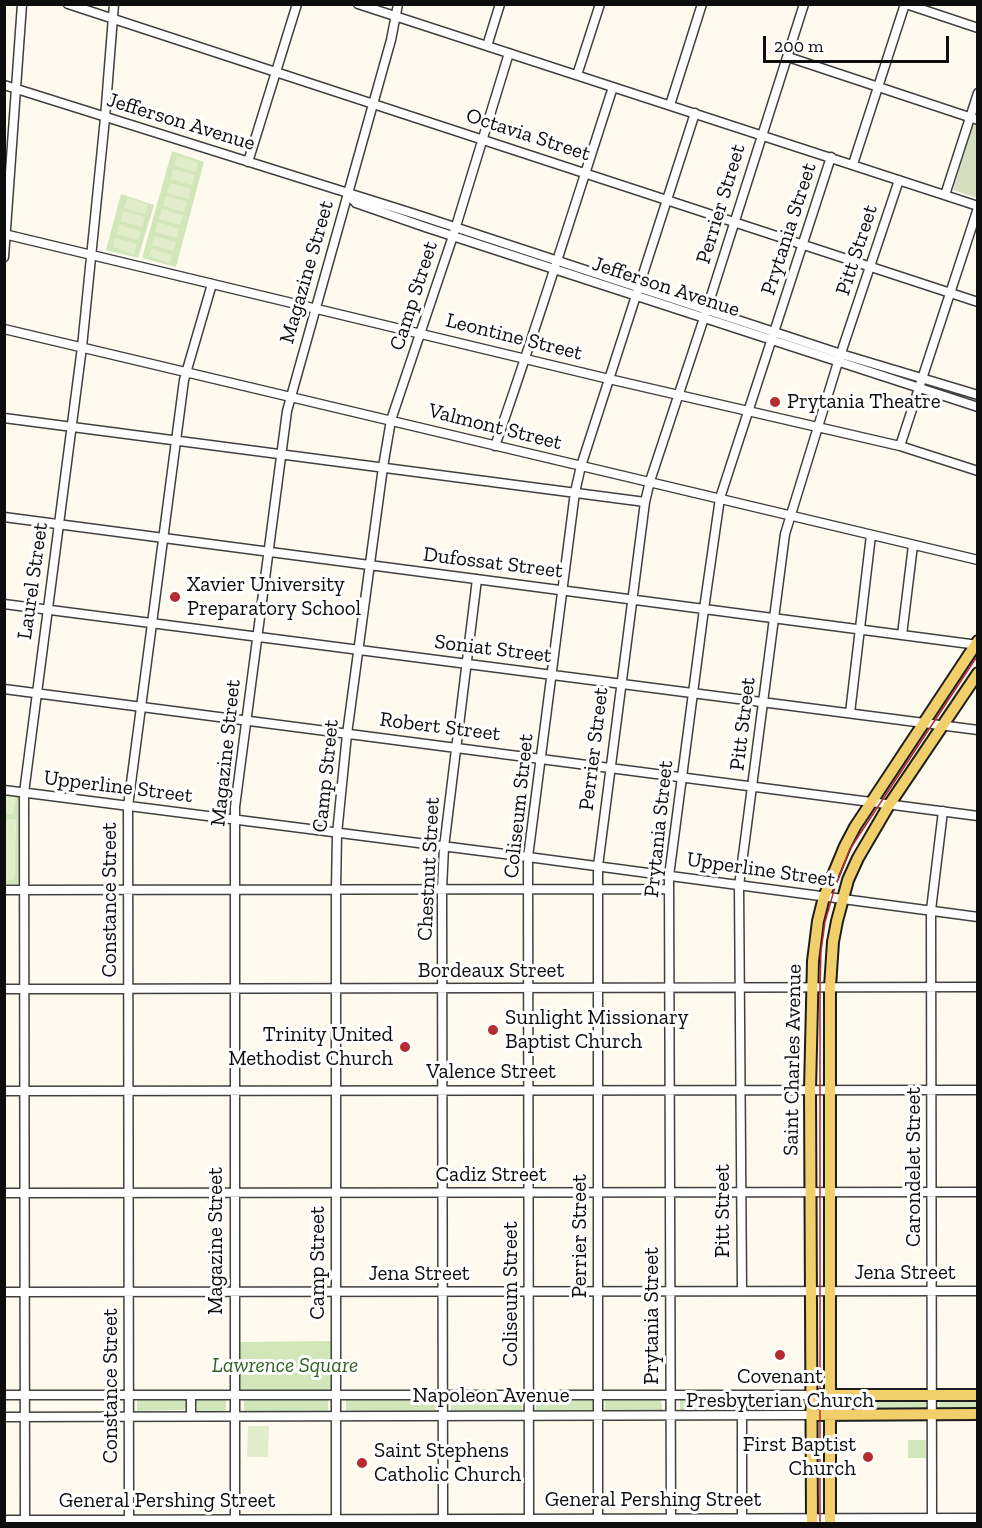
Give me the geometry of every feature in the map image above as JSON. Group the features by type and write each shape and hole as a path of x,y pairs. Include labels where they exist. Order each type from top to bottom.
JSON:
{"main road":[{"name":"Saint Charles Avenue","path":"812,1521 810,1090 812,987 818,921 824,897 845,846 871,802 977,644"},
{"name":"Saint Charles Avenue","path":"830,1521 830,987 833,942 842,899 858,858 889,804 978,673"},
{"name":"Napoleon Avenue","path":"812,1395 978,1395"},
{"name":"Napoleon Avenue","path":"812,1415 978,1414"},
{"path":"812,1485 830,1486"}],"street":[{"path":"4,257 22,4"},
{"name":"Octavia Street","path":"68,4 978,302"},
{"name":"Laurel Street","path":"25,1522 24,793 82,347 114,4"},
{"path":"248,162 297,4"},
{"path":"358,4 853,164 978,207 900,446"},
{"name":"Magazine Street","path":"235,1521 235,819 280,454 290,398 373,104 398,4"},
{"path":"487,45 500,4"},
{"path":"577,75 600,4"},
{"path":"670,105 702,4"},
{"name":"Perrier Street","path":"598,1521 598,866 620,683 645,502 650,481 804,4"},
{"path":"906,4 978,28"},
{"name":"Prytania Street","path":"853,164 906,4"},
{"name":"Camp Street","path":"336,1521 336,889 337,834 347,734 383,467 392,420 454,232 509,53"},
{"path":"788,57 974,118"},
{"name":"Jefferson Avenue","path":"4,85 348,193 356,204 558,260 638,292"},
{"path":"495,446 526,358 613,87"},
{"path":"945,195 974,118 978,93"},
{"name":"Coliseum Street","path":"529,1521 528,857 575,492 581,466 695,113"},
{"name":"Prytania Street","path":"671,1521 669,876 720,498 831,157"},
{"name":"Pitt Street","path":"742,1291 739,886 785,534 899,180"},
{"name":"Jefferson Avenue","path":"454,232 555,269 638,292 840,358 918,388 975,406"},
{"name":"Leontine Street","path":"5,234 609,379 819,426 900,446 978,471"},
{"name":"Constance Street","path":"129,1521 128,806 186,372 212,284"},
{"name":"Valmont Street","path":"4,329 978,560"},
{"name":"Jefferson Avenue","path":"840,358 977,392"},
{"path":"975,406 977,392"},
{"path":"4,418 645,502"},
{"name":"Dufossat Street","path":"4,517 977,644"},
{"path":"850,713 871,535"},
{"path":"902,635 913,545"},
{"name":"Chestnut Street","path":"443,1521 442,889 444,847 477,579"},
{"name":"Soniat Street","path":"4,604 978,730"},
{"name":"Robert Street","path":"4,689 978,816"},
{"name":"Upperline Street","path":"4,790 978,917"},
{"name":"Carondelet Street","path":"932,1521 931,910 943,812"},
{"path":"4,890 669,889"},
{"name":"Bordeaux Street","path":"4,989 978,987"},
{"name":"Valence Street","path":"4,1091 978,1089"},
{"name":"Cadiz Street","path":"4,1193 978,1192"},
{"name":"Jena Street","path":"4,1292 978,1291"},
{"name":"Napoleon Avenue","path":"4,1395 812,1395"},
{"path":"191,1395 191,1416"},
{"path":"742,1395 742,1521"},
{"name":"Napoleon Avenue","path":"4,1417 812,1415"},
{"name":"General Pershing Street","path":"4,1520 25,1522 932,1521 978,1518"}],"green space":[{"path":"973,125 977,126 977,198 953,190"},
{"path":"172,151 204,162 176,267 142,258"},
{"path":"177,156 198,162 196,172 174,166"},
{"path":"173,169 195,175 192,185 171,179"},
{"path":"170,183 191,189 188,199 167,193"},
{"path":"121,194 154,205 138,258 106,250"},
{"path":"166,196 187,202 184,212 163,206"},
{"path":"127,198 148,204 145,214 124,208"},
{"path":"162,209 183,215 180,225 159,219"},
{"path":"123,211 145,217 142,227 121,221"},
{"path":"158,222 179,229 177,238 155,232"},
{"path":"119,225 141,231 138,240 117,234"},
{"path":"154,236 176,242 173,251 152,245"},
{"path":"115,238 137,244 134,254 113,247"},
{"path":"151,249 172,255 170,263 149,256"},
{"path":"5,794 19,795 19,884 5,884 5,880 12,880 14,877 16,819 5,819 5,813 13,814 15,798 5,796"},
{"path":"5,796 15,798 13,814 5,813"},
{"path":"4,819 16,819 12,880 5,880"},
{"name":"Lawrence Square","path":"331,1341 331,1390 240,1390 240,1342"},
{"path":"750,1397 807,1397 807,1410 750,1410"},
{"path":"838,1397 926,1398 926,1410 838,1410"},
{"path":"940,1397 977,1397 977,1409 939,1409"},
{"path":"137,1398 185,1399 187,1405 184,1410 137,1411"},
{"path":"244,1398 328,1399 328,1411 244,1411"},
{"path":"346,1398 436,1398 436,1412 346,1411"},
{"path":"451,1398 522,1398 522,1411 451,1411"},
{"path":"536,1398 592,1398 593,1410 536,1411"},
{"path":"605,1398 661,1398 662,1410 605,1410"},
{"path":"680,1398 735,1398 735,1410 680,1410"},
{"path":"226,1399 226,1411 197,1411 196,1400"},
{"path":"248,1426 269,1426 268,1457 247,1457"},
{"path":"908,1440 926,1440 926,1458 908,1458"}],"tram line":[{"path":"820,1524 820,987 825,922 835,887 850,849 978,655"}],"place":[{"name":"Prytania Theatre","path":"775,402"},
{"name":"Xavier University Preparatory School","path":"175,597"},
{"name":"Sunlight Missionary Baptist Church","path":"493,1030"},
{"name":"Trinity United Methodist Church","path":"405,1047"},
{"name":"Covenant Presbyterian Church","path":"780,1355"},
{"name":"First Baptist Church","path":"868,1457"},
{"name":"Saint Stephens Catholic Church","path":"362,1463"}]}
